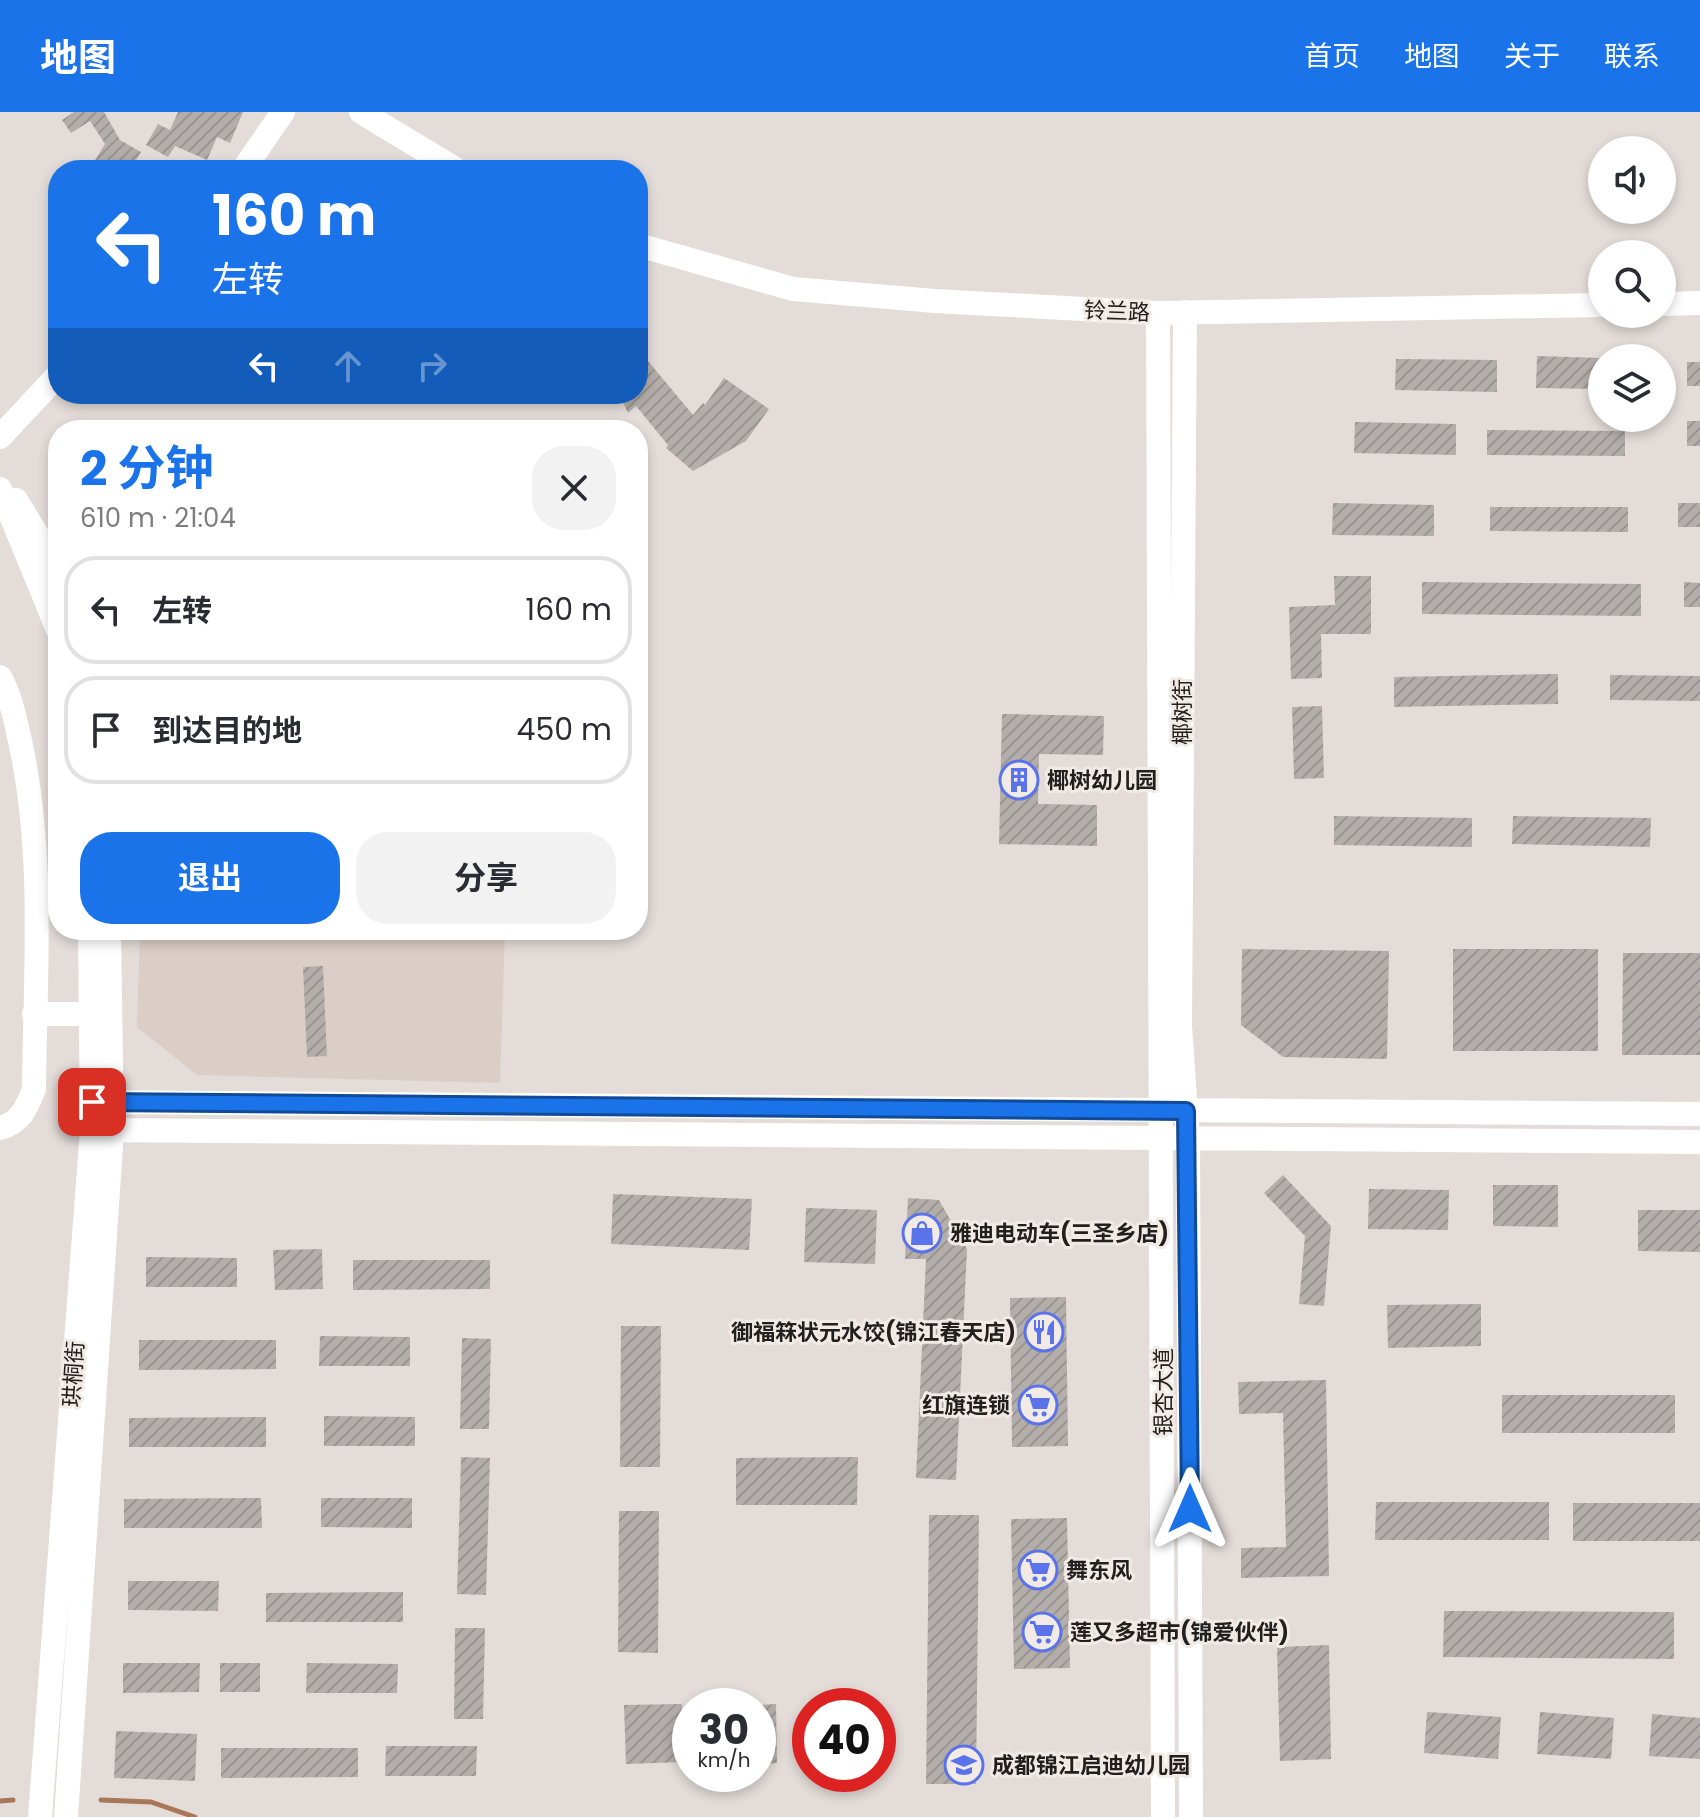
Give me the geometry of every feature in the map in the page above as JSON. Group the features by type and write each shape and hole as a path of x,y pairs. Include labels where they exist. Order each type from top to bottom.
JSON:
{"street":[{"path":"250,160 283,112"},
{"path":"361,112 440,160"},
{"name":"铃兰路","path":"648,248 793,289 935,301 1158,313 1588,305"},
{"path":"1676,304 1700,303"},
{"name":"椰树街","path":"1185,312 1180,1026 1186,1111"},
{"name":"椰树街","path":"1158,313 1159,1110"},
{"path":"0,437 48,386"},
{"path":"0,474 48,554"},
{"path":"0,489 48,606"},
{"path":"0,677 10,696 30,788 35,854 34,1089 25,1112 12,1125 0,1128"},
{"name":"珙桐街","path":"90,940 91,1014 102,1103"},
{"name":"珙桐街","path":"66,1817 102,1130 109,940"},
{"path":"34,1014 91,1014"},
{"path":"102,1103 1700,1114"},
{"name":"银杏大道","path":"1159,1110 1163,1246 1163,1817"},
{"name":"银杏大道","path":"1186,1111 1191,1817"},
{"path":"102,1130 1700,1142"},
{"name":"珙桐街","path":"40,1817 102,1130"}],"shaded area":[{"path":"140,940 505,940 500,1083 197,1075 137,1027"}],"building":[{"path":"74,112 104,112 120,140 141,152 136,160 95,160 105,144 90,121 71,133 62,120"},
{"path":"178,112 243,112 230,143 217,137 207,160 175,146 168,157 146,145 158,124 170,130"},
{"path":"1537,356 1588,358 1588,389 1536,388"},
{"path":"1396,359 1497,360 1497,392 1395,390"},
{"path":"648,361 693,415 703,403 705,405 724,378 769,409 746,441 693,471 666,448 668,445 636,406 628,413 624,404 648,404"},
{"path":"1687,362 1700,362 1700,386 1687,386"},
{"path":"1687,421 1700,421 1700,446 1687,446"},
{"path":"1355,422 1456,424 1456,455 1354,453"},
{"path":"1487,430 1625,432 1625,456 1487,455"},
{"path":"1333,503 1434,505 1434,536 1332,535"},
{"path":"1678,503 1700,503 1700,527 1678,527"},
{"path":"1490,507 1628,507 1628,532 1490,531"},
{"path":"1334,576 1371,576 1371,634 1321,634 1322,678 1291,679 1289,607 1335,605"},
{"path":"1422,582 1641,584 1641,616 1422,614"},
{"path":"1684,582 1700,583 1700,607 1684,607"},
{"path":"1558,674 1558,704 1394,707 1394,677"},
{"path":"1610,675 1700,676 1700,701 1610,700"},
{"path":"1322,706 1324,778 1294,779 1292,707"},
{"name":"椰树幼儿园","path":"1002,714 1104,716 1103,755 1039,754 1038,804 1097,805 1097,846 999,844"},
{"path":"1334,816 1472,818 1472,847 1334,845"},
{"path":"1513,816 1651,818 1650,847 1512,844"},
{"path":"1242,949 1389,951 1387,1059 1283,1057 1241,1025"},
{"path":"1453,949 1598,949 1598,1051 1453,1051"},
{"path":"1623,953 1700,953 1700,1055 1622,1055"},
{"path":"323,966 327,1056 307,1057 303,967"},
{"path":"1283,1175 1331,1226 1324,1306 1299,1304 1305,1236 1264,1193"},
{"path":"1493,1185 1558,1185 1558,1227 1493,1226"},
{"path":"1369,1189 1449,1190 1448,1230 1368,1229"},
{"path":"613,1194 752,1199 749,1250 611,1244"},
{"path":"908,1198 939,1200 967,1249 956,1480 916,1478 926,1259 905,1259"},
{"path":"806,1208 877,1210 875,1264 804,1262"},
{"path":"1638,1210 1700,1210 1700,1252 1638,1251"},
{"path":"322,1249 323,1289 275,1290 273,1250"},
{"path":"146,1257 237,1258 237,1287 146,1287"},
{"path":"353,1260 490,1260 490,1289 353,1290"},
{"path":"1066,1297 1068,1446 1012,1447 1010,1298"},
{"path":"1481,1304 1481,1346 1388,1348 1387,1305"},
{"path":"621,1326 661,1326 660,1467 620,1467"},
{"path":"320,1336 410,1337 410,1366 319,1366"},
{"path":"462,1338 491,1339 489,1429 460,1429"},
{"path":"139,1340 276,1340 276,1369 139,1370"},
{"path":"1326,1380 1329,1576 1241,1578 1241,1548 1286,1547 1283,1413 1239,1414 1238,1382"},
{"path":"1502,1395 1675,1395 1675,1433 1502,1433"},
{"path":"324,1416 415,1417 415,1446 324,1446"},
{"path":"266,1417 266,1447 129,1447 129,1418"},
{"path":"461,1457 490,1458 486,1595 457,1594"},
{"path":"858,1457 857,1505 736,1505 736,1458"},
{"path":"261,1498 262,1528 124,1528 124,1499"},
{"path":"321,1498 412,1498 412,1528 321,1527"},
{"path":"1376,1502 1549,1502 1549,1540 1375,1540"},
{"path":"1573,1503 1700,1503 1700,1541 1573,1541"},
{"path":"619,1511 659,1511 658,1653 618,1652"},
{"path":"929,1515 979,1515 976,1784 926,1784"},
{"path":"1067,1518 1070,1668 1014,1669 1011,1519"},
{"path":"128,1581 219,1581 218,1611 128,1610"},
{"path":"403,1592 403,1622 266,1622 266,1593"},
{"path":"1444,1611 1674,1612 1674,1659 1443,1657"},
{"path":"455,1628 485,1628 483,1719 454,1719"},
{"path":"1329,1645 1331,1759 1280,1761 1277,1647"},
{"path":"123,1663 200,1663 199,1692 123,1693"},
{"path":"220,1663 260,1663 260,1692 220,1692"},
{"path":"307,1663 398,1664 397,1693 306,1693"},
{"path":"672,1704 672,1762 626,1764 624,1705"},
{"path":"1427,1712 1501,1717 1498,1759 1424,1753"},
{"path":"1540,1712 1614,1718 1611,1759 1537,1754"},
{"path":"1652,1714 1700,1718 1700,1759 1649,1756"},
{"path":"116,1731 197,1734 195,1781 114,1778"},
{"path":"386,1746 477,1746 476,1776 385,1776"},
{"path":"221,1748 358,1748 358,1777 221,1778"}],"waterway":[{"path":"0,1801 13,1800"},
{"path":"101,1800 151,1802 195,1817"}],"place":[{"name":"椰树幼儿园","path":"1019,780"},
{"name":"雅迪电动车(三圣乡店)","path":"922,1233"},
{"name":"御福箖状元水饺(锦江春天店)","path":"1044,1332"},
{"name":"红旗连锁","path":"1038,1405"},
{"name":"舞东风","path":"1038,1570"},
{"name":"莲又多超市(锦爱伙伴)","path":"1042,1632"},
{"name":"成都锦江启迪幼儿园","path":"964,1765"}],"route":[{"path":"92,1102 1186,1111 1190,1509"}]}
